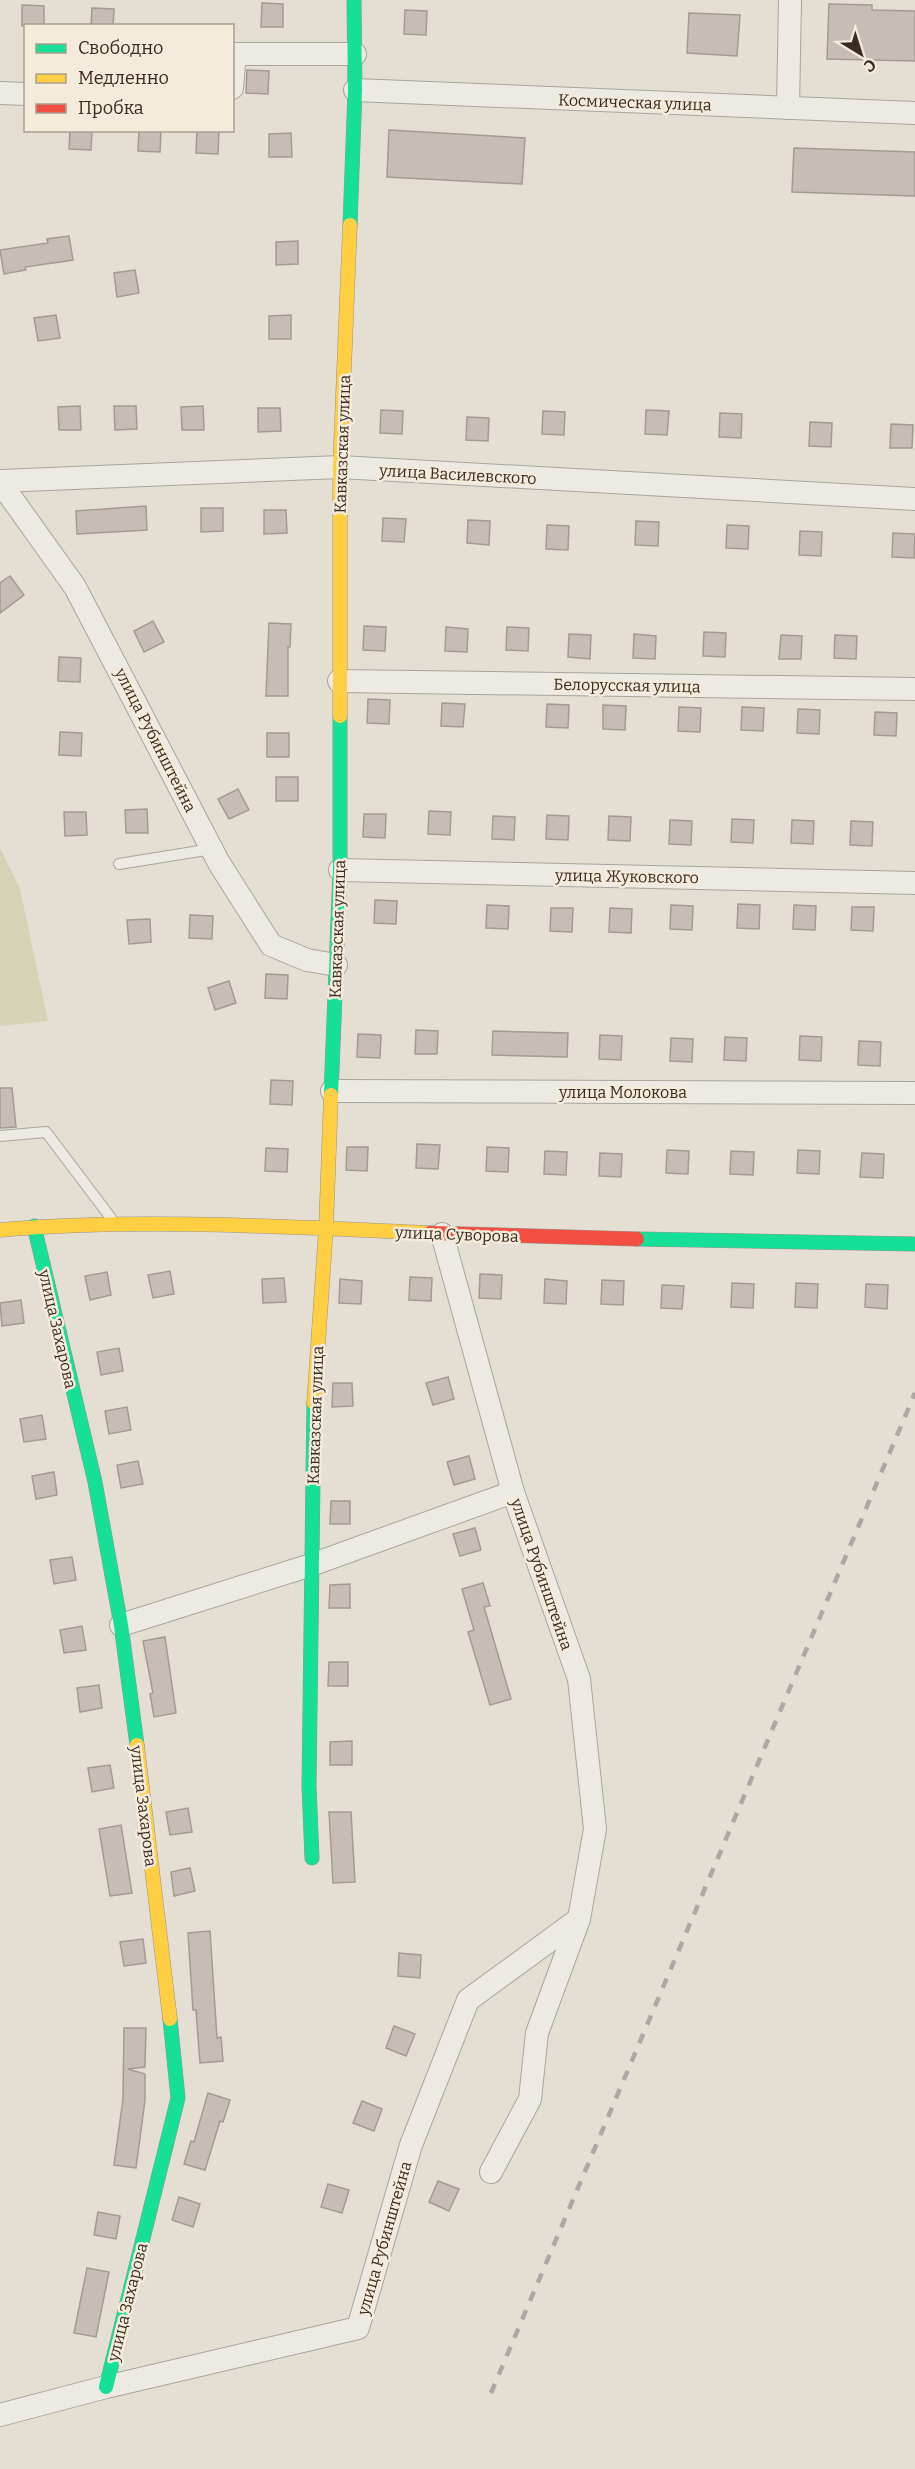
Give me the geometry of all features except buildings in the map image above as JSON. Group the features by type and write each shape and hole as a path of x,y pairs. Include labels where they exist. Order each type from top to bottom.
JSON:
{"street":[{"name":"Кавказская улица","path":"312,1858 309,1786 314,1389 326,1228 340,870 340,467 355,90 354,0"},
{"path":"788,108 789,0"},
{"path":"234,65 235,54 355,54"},
{"name":"Космическая улица","path":"355,90 915,113"},
{"path":"0,93 24,94"},
{"name":"улица Василевского","path":"0,481 340,467 915,499"},
{"name":"улица Рубинштейна","path":"0,481 75,587 212,849 271,945 306,960 336,965"},
{"name":"Белорусская улица","path":"339,681 915,689"},
{"name":"улица Жуковского","path":"340,870 915,883"},
{"name":"улица Молокова","path":"332,1091 915,1094"},
{"name":"улица Суворова","path":"0,1230 34,1226 114,1223 326,1228 442,1234 915,1245"},
{"name":"улица Захарова","path":"34,1226 95,1482 121,1625 159,1916 178,2098 106,2387"},
{"name":"улица Рубинштейна","path":"442,1234 513,1492 579,1679 595,1829 579,1919 537,2033 530,2099 491,2172"},
{"path":"121,1625 311,1565 513,1492"},
{"name":"улица Рубинштейна","path":"0,2415 106,2387 358,2328 411,2145 468,2000 579,1919"}],"lane":[{"path":"119,864 212,849"},
{"path":"0,1136 46,1132 114,1223"}],"shaded area":[{"path":"0,848 20,889 48,1021 0,1026"}],"railway":[{"path":"491,2393 915,1393"}],"traffic: fast":[{"path":"350,225 355,90 354,0"},
{"path":"331,1095 340,870 340,716"},
{"path":"34,1226 95,1482 121,1625 137,1745"},
{"path":"637,1239 915,1244"},
{"path":"312,1858 309,1786 314,1403"},
{"path":"106,2387 178,2098 170,2019"}],"traffic: slow":[{"path":"340,716 340,467 350,225"},
{"path":"314,1403 326,1228 331,1095"},
{"path":"0,1230 54,1226 161,1224 430,1233"},
{"path":"137,1745 170,2019"}],"traffic: jam":[{"path":"430,1233 637,1239"}]}
